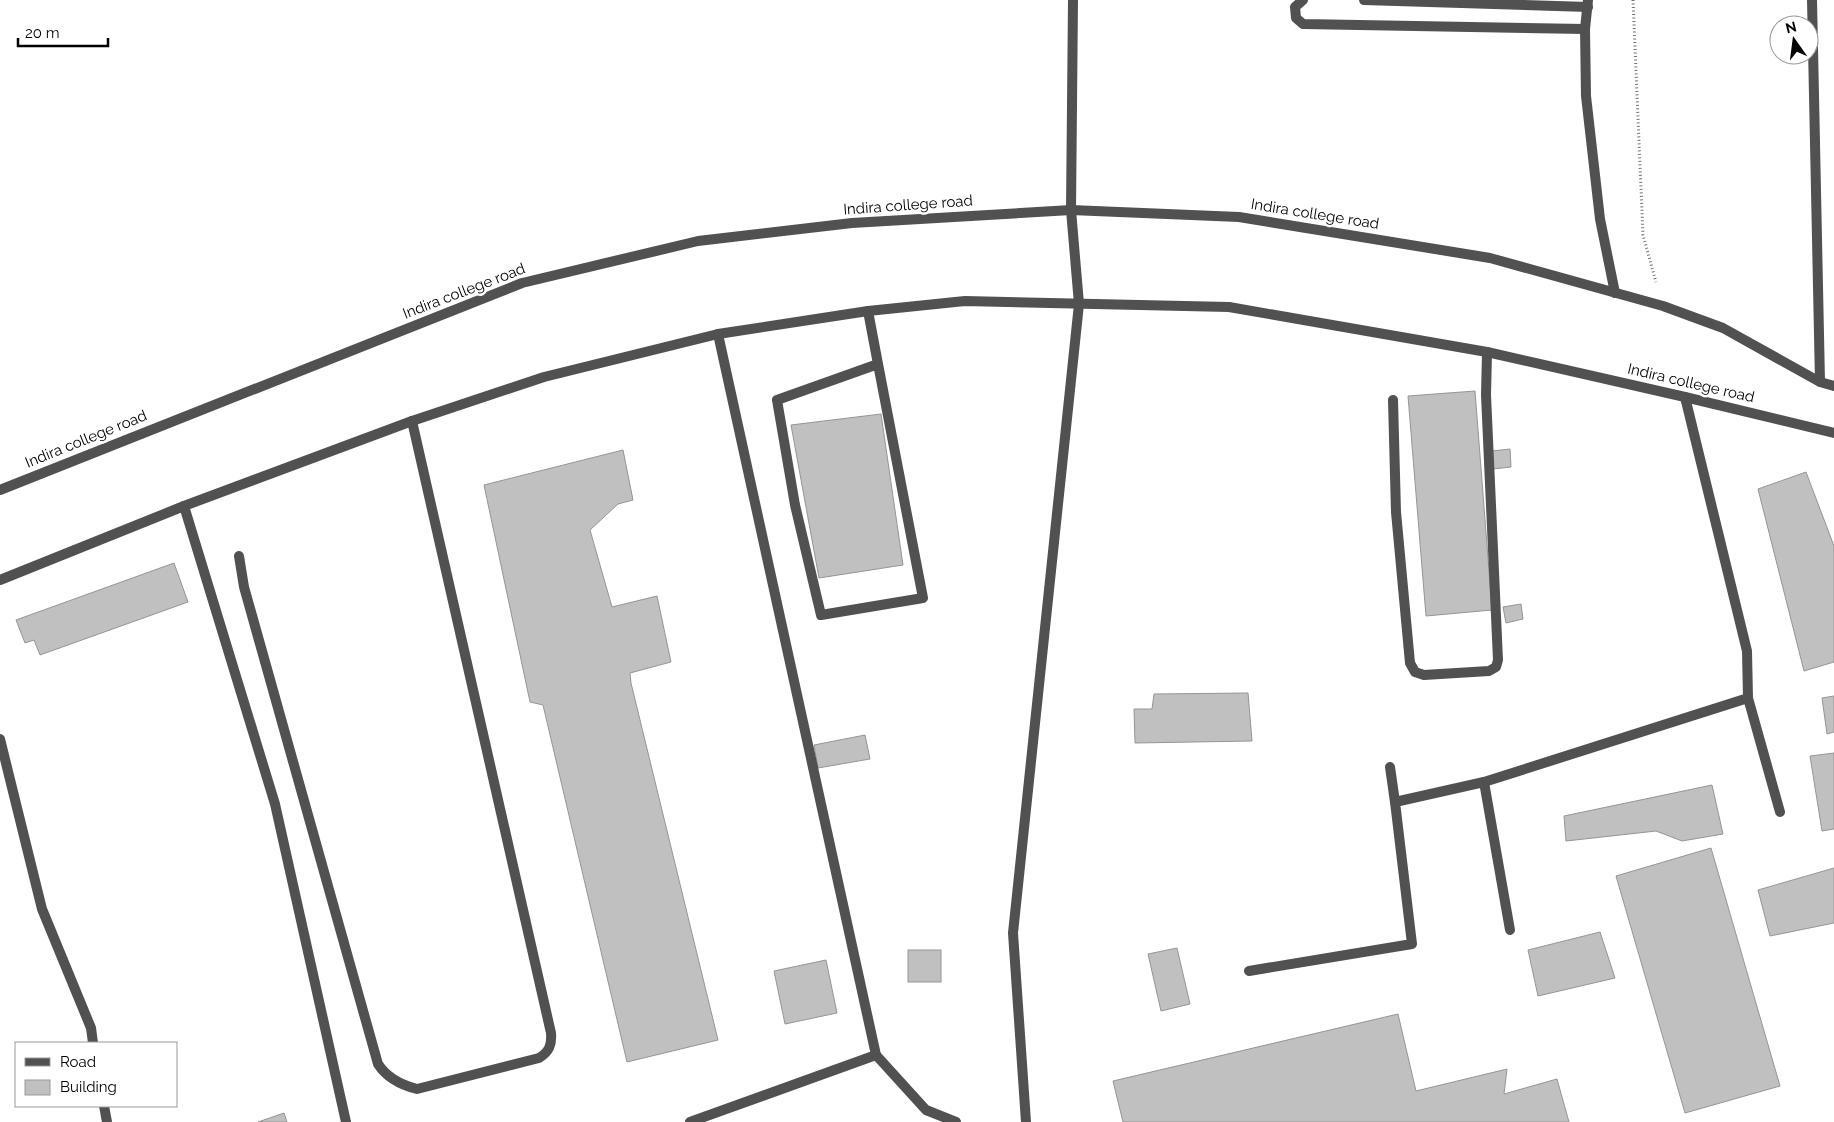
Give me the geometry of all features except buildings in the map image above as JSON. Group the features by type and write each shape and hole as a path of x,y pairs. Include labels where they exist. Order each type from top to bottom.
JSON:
{"street":[{"path":"1026,1122 1013,933 1079,304 1071,210 1073,0"},
{"path":"1303,0 1295,7 1296,18 1303,24 1586,29"},
{"path":"1364,0 1588,3 1586,96 1600,219 1615,294"},
{"path":"1812,0 1820,382"},
{"name":"Indira college road","path":"0,490 522,283 698,242 852,223 1071,210 1239,217 1490,258 1663,306 1723,328 1820,382 1834,386"},
{"name":"Indira college road","path":"0,580 184,506 412,421 544,376 718,334 868,311 965,301 1229,307 1487,352 1834,433"},
{"path":"868,311 923,598 821,615 795,505 777,400 878,364"},
{"path":"718,334 876,1055 926,1110 956,1122"},
{"path":"1393,400 1396,512 1410,663 1415,672 1424,675 1489,671 1496,667 1498,660 1486,394 1487,352"},
{"path":"1685,397 1748,651 1748,698 1780,812"},
{"path":"238,556 246,596 378,1064 382,1070 395,1080 417,1089 539,1058 548,1050 552,1043 551,1033 412,421"},
{"path":"184,506 275,804 346,1122"},
{"path":"1395,802 1484,782 1748,698"},
{"path":"0,739 42,909 91,1028 93,1042"},
{"path":"1249,971 1412,944 1390,766"},
{"path":"1484,782 1510,930"},
{"path":"690,1122 876,1055"},
{"path":"104,1107 107,1122"}],"path":[{"path":"1633,0 1643,235 1663,306"}]}
